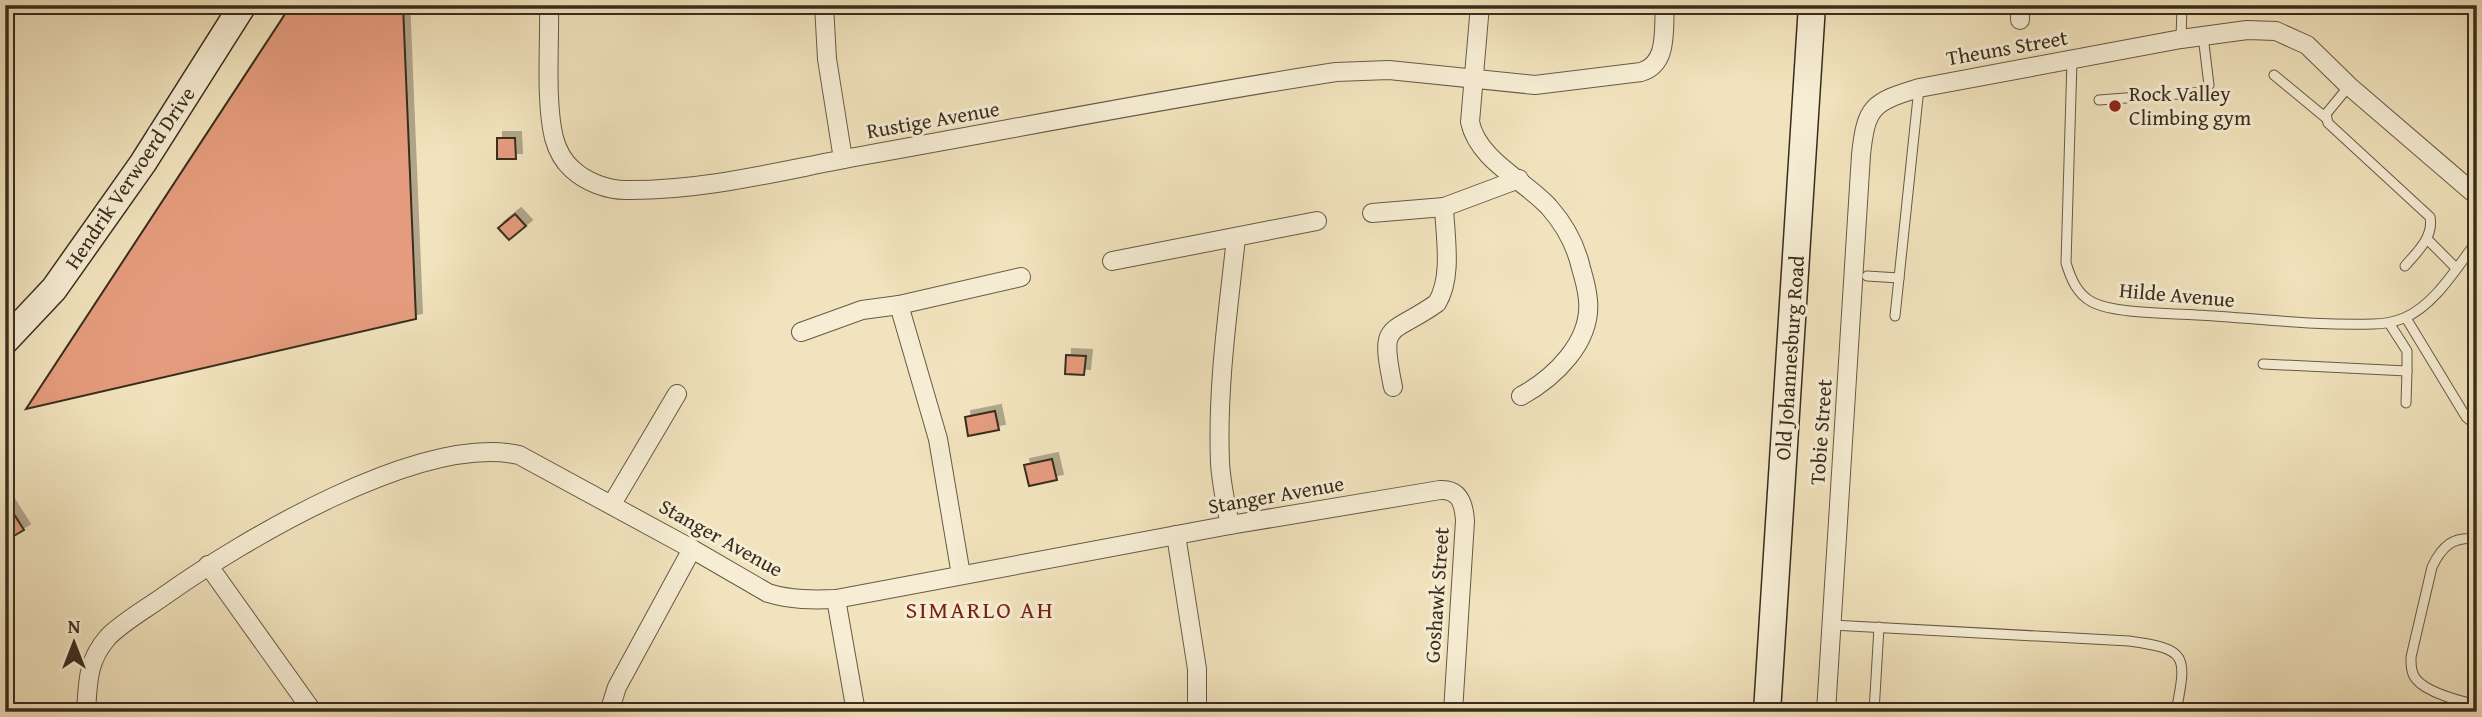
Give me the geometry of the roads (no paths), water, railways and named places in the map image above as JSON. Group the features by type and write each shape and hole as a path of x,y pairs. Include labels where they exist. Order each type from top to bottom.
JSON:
{"main road":[{"name":"Hendrik Verwoerd Drive","path":"5,341 54,289 99,226 143,163 243,5"},
{"name":"Old Johannesburg Road","path":"1767,712 1812,5"}],"street":[{"name":"Rustige Avenue","path":"549,5 551,108 558,151 573,169 593,182 622,190 684,188 739,180 843,159 1336,72 1389,71 1535,85 1650,70 1657,63 1662,51 1665,5"},
{"path":"824,5 827,59 843,159"},
{"path":"1480,5 1470,122 1474,138 1497,162 1548,206 1570,238 1580,264 1588,301 1584,328 1564,362 1542,385 1521,396"},
{"name":"Theuns Street","path":"1861,155 1868,119 1875,106 1887,98 1919,88 2203,36 2247,30 2276,31 2307,45 2349,86 2477,196"},
{"name":"Tobie Street","path":"1826,712 1861,155"},
{"path":"1372,213 1444,207 1519,179"},
{"path":"1393,387 1386,347 1390,333 1397,326 1437,303 1441,296 1446,275 1444,207"},
{"path":"1112,261 1317,221"},
{"path":"1230,526 1220,463 1220,423 1222,373 1236,237"},
{"path":"801,332 844,315 1021,277"},
{"path":"899,305 938,439 961,575"},
{"path":"612,505 677,394"},
{"name":"Stanger Avenue","path":"86,712 89,667 108,637 208,565 264,532 371,481 447,456 470,452 491,451 519,455 768,593 797,599 836,599 1176,535 1446,490"},
{"name":"Goshawk Street","path":"1446,490 1461,499 1465,521 1453,712"},
{"path":"1176,535 1197,669 1197,712"},
{"path":"609,712 617,687 692,549"},
{"path":"208,565 313,712"},
{"path":"836,599 856,712"}],"lane":[{"path":"2181,40 2182,5"},
{"path":"2099,100 2205,92 2209,85 2203,36"},
{"name":"Hilde Avenue","path":"2072,60 2066,264 2077,289 2091,302 2127,310 2176,314 2330,323 2389,323 2406,317 2421,307 2477,241"},
{"path":"2274,75 2326,118 2332,128 2427,212 2432,225 2427,239 2405,266"},
{"path":"2326,118 2326,114 2349,86"},
{"path":"1895,316 1919,88"},
{"path":"2427,239 2456,268"},
{"path":"1867,276 1899,278"},
{"path":"2406,317 2466,416 2477,426"},
{"path":"2389,323 2407,351 2406,403"},
{"path":"2263,364 2407,371"},
{"path":"2477,539 2465,537 2453,540 2437,555 2411,657 2412,672 2417,681 2449,698 2477,705"},
{"path":"1832,625 2129,641 2161,646 2170,649 2181,662 2182,677 2176,712"},
{"path":"1874,712 1879,627"}],"place":[{"name":"Rock Valley Climbing gym","path":"2115,106"}],"district":[{"name":"SIMARLO AH","path":"980,610"}]}
